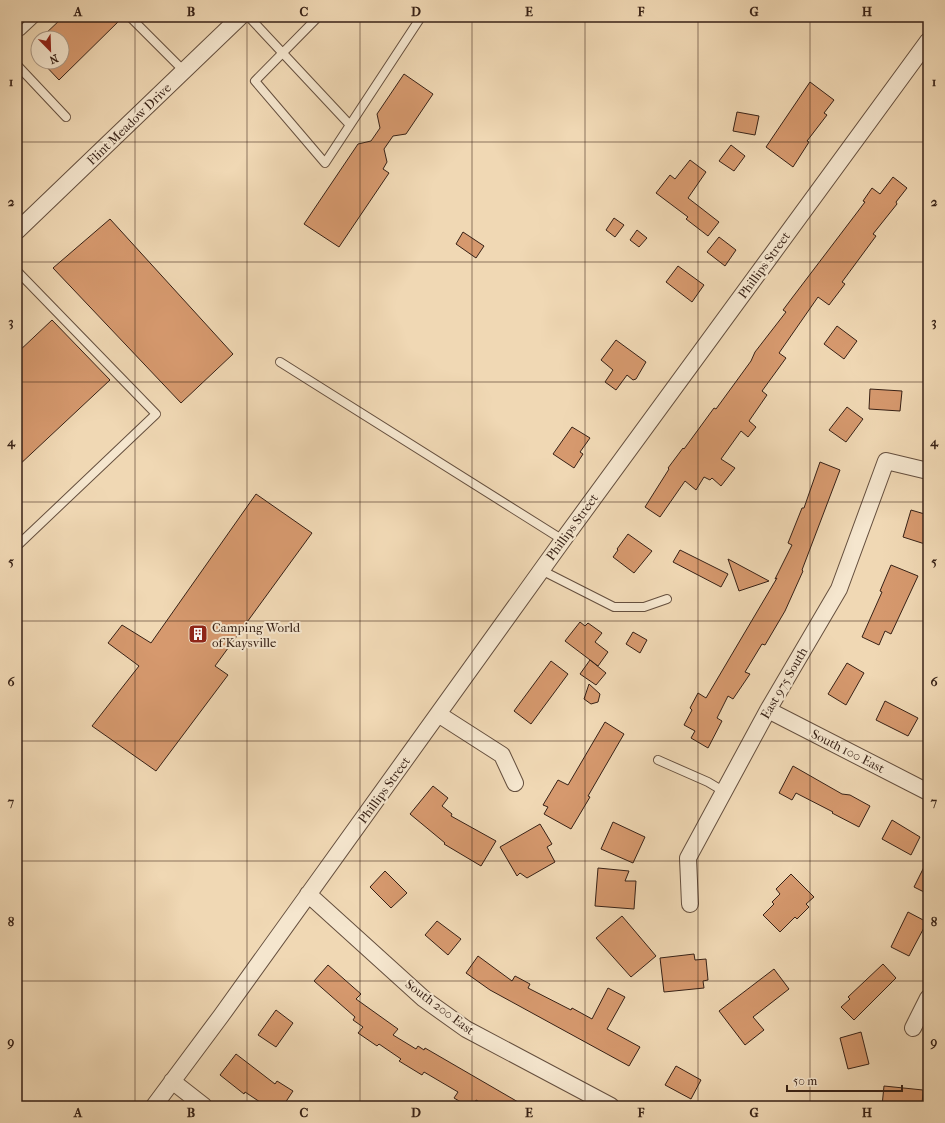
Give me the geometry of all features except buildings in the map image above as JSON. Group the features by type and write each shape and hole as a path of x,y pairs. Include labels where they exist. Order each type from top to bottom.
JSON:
{"street":[{"name":"Flint Meadow Drive","path":"17,232 240,17"},
{"name":"Phillips Street","path":"154,1106 221,1016 541,570 928,41"},
{"name":"East 975 South","path":"690,904 688,858 768,710 839,589 886,461 928,470"},
{"name":"South 100 East","path":"768,710 928,792"},
{"path":"438,714 502,755 515,783"},
{"name":"South 200 East","path":"308,894 424,999 466,1029 611,1106"},
{"path":"913,1028 928,998"},
{"path":"172,1081 204,1106"}],"lane":[{"path":"20,31 36,17"},
{"path":"130,17 184,71"},
{"path":"249,17 350,125"},
{"path":"318,17 255,81 325,163 421,17"},
{"path":"17,65 66,117"},
{"path":"17,271 156,414 17,546"},
{"path":"280,362 563,540"},
{"path":"541,570 614,607 644,607 667,599"},
{"path":"658,760 708,782 723,791"}],"place":[{"name":"Camping World of Kaysville","path":"198,634"}]}
